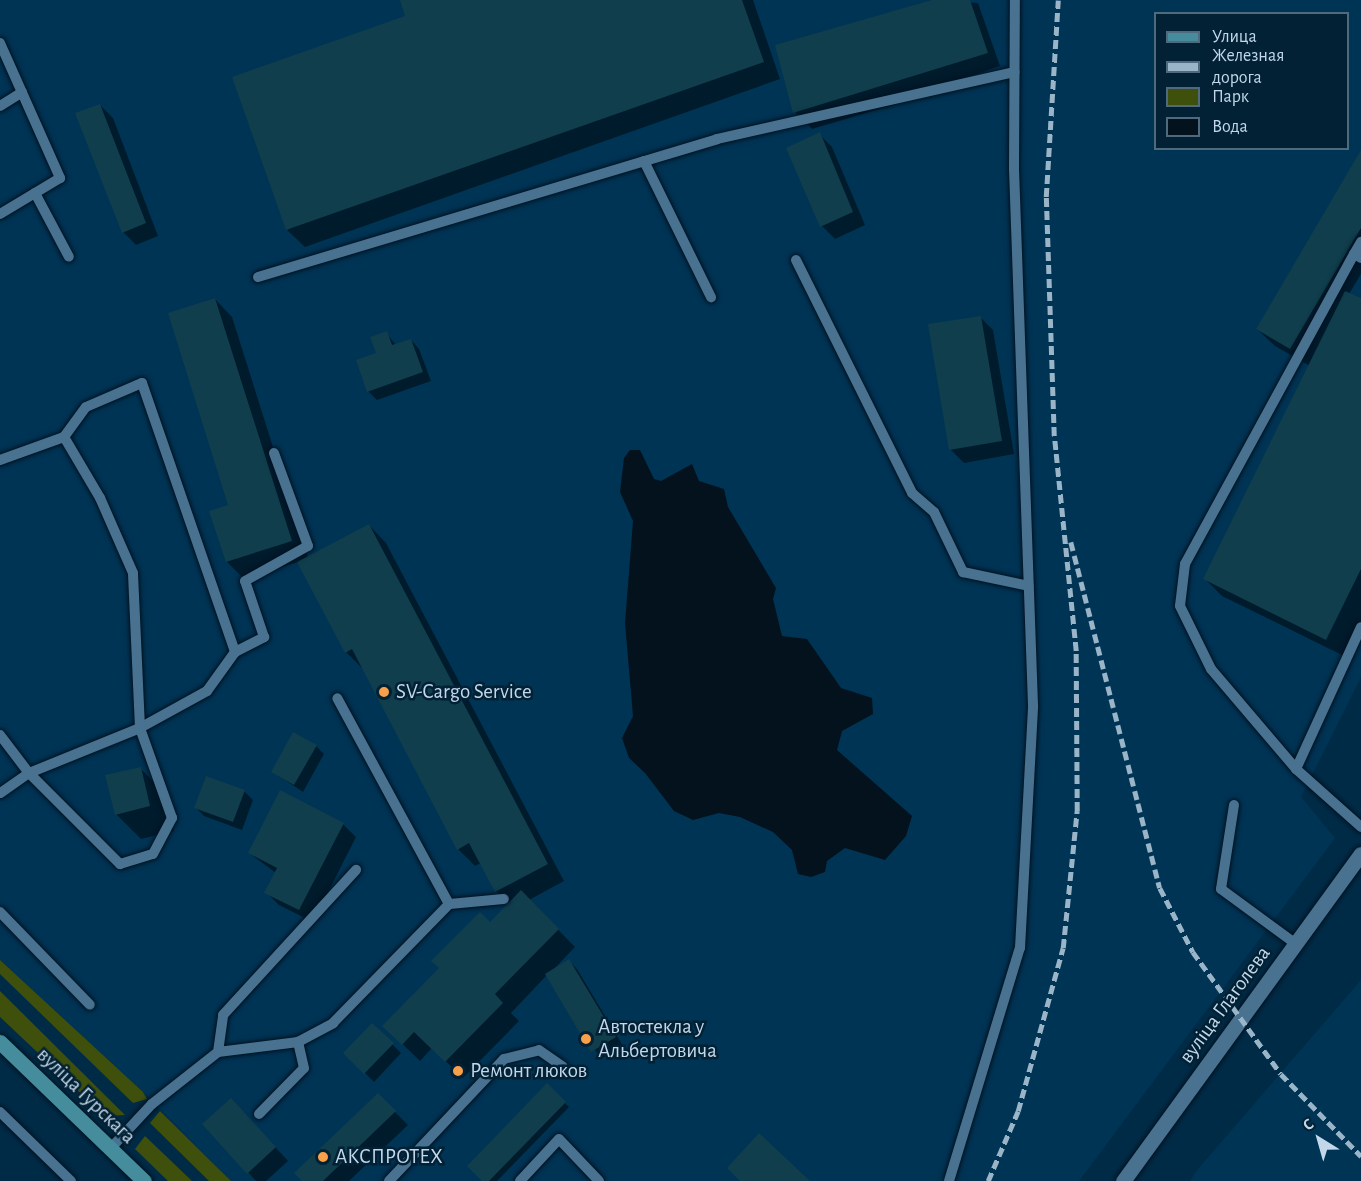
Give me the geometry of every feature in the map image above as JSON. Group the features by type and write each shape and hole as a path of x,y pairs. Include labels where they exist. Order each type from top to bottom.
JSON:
{"main road":[{"name":"вуліца Гурскага","path":"0,1042 144,1181"}],"street":[{"name":"вуліца Глаголева","path":"1123,1181 1361,854"}],"lane":[{"path":"949,1181 1020,948 1033,705 1014,168 1015,0"},
{"path":"0,43 60,178 0,214"},
{"path":"258,277 717,139 1015,72"},
{"path":"0,106 22,92"},
{"path":"644,161 711,297"},
{"path":"35,193 69,257"},
{"path":"1361,242 1357,256 1185,564 1180,606 1211,669 1296,769 1361,827"},
{"path":"796,260 912,493 934,512 963,572 1029,585"},
{"path":"0,460 64,437 86,407 142,383 235,652"},
{"path":"0,735 29,773 120,864 153,854 172,818 140,728 133,573 100,498 64,437"},
{"path":"0,793 29,773 140,728 207,691 235,652 264,638 245,580 308,546 274,453"},
{"path":"1296,769 1361,627"},
{"path":"337,698 449,904"},
{"path":"1234,805 1221,889 1296,944"},
{"path":"218,1052 224,1015 356,870"},
{"path":"110,1149 152,1104 218,1052 298,1042 333,1023 449,904 504,899"},
{"path":"0,912 90,1005"},
{"path":"259,1114 304,1068 298,1042"},
{"path":"389,1181 504,1059 539,1050 563,1067"},
{"path":"0,1112 71,1181"},
{"path":"520,1181 559,1139 599,1181"}],"shaded area":[{"path":"0,0 1361,0 1361,677 1301,797 1335,838 1079,1181 231,1181 143,1092 0,960","holes":["215,298 250,407 204,301"]},
{"path":"1361,980 1361,1181 1190,1181 1198,1169"}],"green space":[{"path":"0,960 143,1092 147,1099 133,1103 0,974"},
{"path":"0,991 125,1115 105,1116 0,1017"},
{"path":"160,1111 231,1181 209,1181 150,1123"},
{"path":"145,1136 192,1181 168,1181 135,1149"}],"water":[{"path":"630,450 640,450 654,479 661,481 692,464 699,481 724,489 728,507 776,588 773,599 782,636 807,639 841,688 872,698 873,714 842,731 837,750 912,816 906,836 885,860 845,848 827,861 825,872 811,877 798,874 792,850 773,832 740,817 719,813 693,820 674,811 645,773 629,758 622,738 633,716 625,623 633,521 620,492 624,458"}],"building":[{"path":"400,0 742,0 764,62 286,230 232,77 405,16"},
{"path":"932,0 970,0 988,53 793,113 775,45"},
{"path":"100,104 146,223 122,233 75,113"},
{"path":"820,132 853,212 820,227 786,148"},
{"path":"1361,150 1361,228 1290,349 1256,329"},
{"path":"1345,291 1361,298 1361,569 1326,640 1203,579"},
{"path":"215,298 292,541 226,562 209,511 228,505 168,313"},
{"path":"981,316 1002,441 949,450 928,324"},
{"path":"387,331 392,345 411,339 423,372 367,392 356,360 376,353 370,337"},
{"path":"369,524 548,864 495,892 469,843 457,850 352,649 345,653 297,562"},
{"path":"293,732 317,745 294,785 271,772"},
{"path":"141,767 150,806 115,815 105,775"},
{"path":"206,776 245,790 233,822 194,808"},
{"path":"280,790 344,823 299,910 264,893 277,868 248,853"},
{"path":"521,890 559,929 495,994 503,1003 445,1062 414,1032 402,1045 382,1026 439,968 431,961 480,912 490,922"},
{"path":"569,959 616,1037 591,1052 545,974"},
{"path":"372,1023 394,1043 364,1074 343,1053"},
{"path":"547,1083 566,1102 489,1181 482,1181 467,1166"},
{"path":"378,1093 396,1111 323,1181 302,1181 294,1173"},
{"path":"231,1098 276,1147 247,1174 202,1124"},
{"path":"759,1133 810,1181 740,1181 727,1168"}],"railway":[{"path":"988,1181 1018,1111 1063,948 1077,811 1076,651 1054,436 1046,197 1058,0"},
{"path":"1071,542 1160,888 1193,952 1281,1074 1361,1156"}],"place":[{"name":"SV-Cargo Service","path":"384,692"},
{"name":"Автостекла у Альбертовича","path":"586,1039"},
{"name":"Ремонт люков","path":"458,1071"},
{"name":"АКСПРОТЕХ","path":"323,1157"}]}
